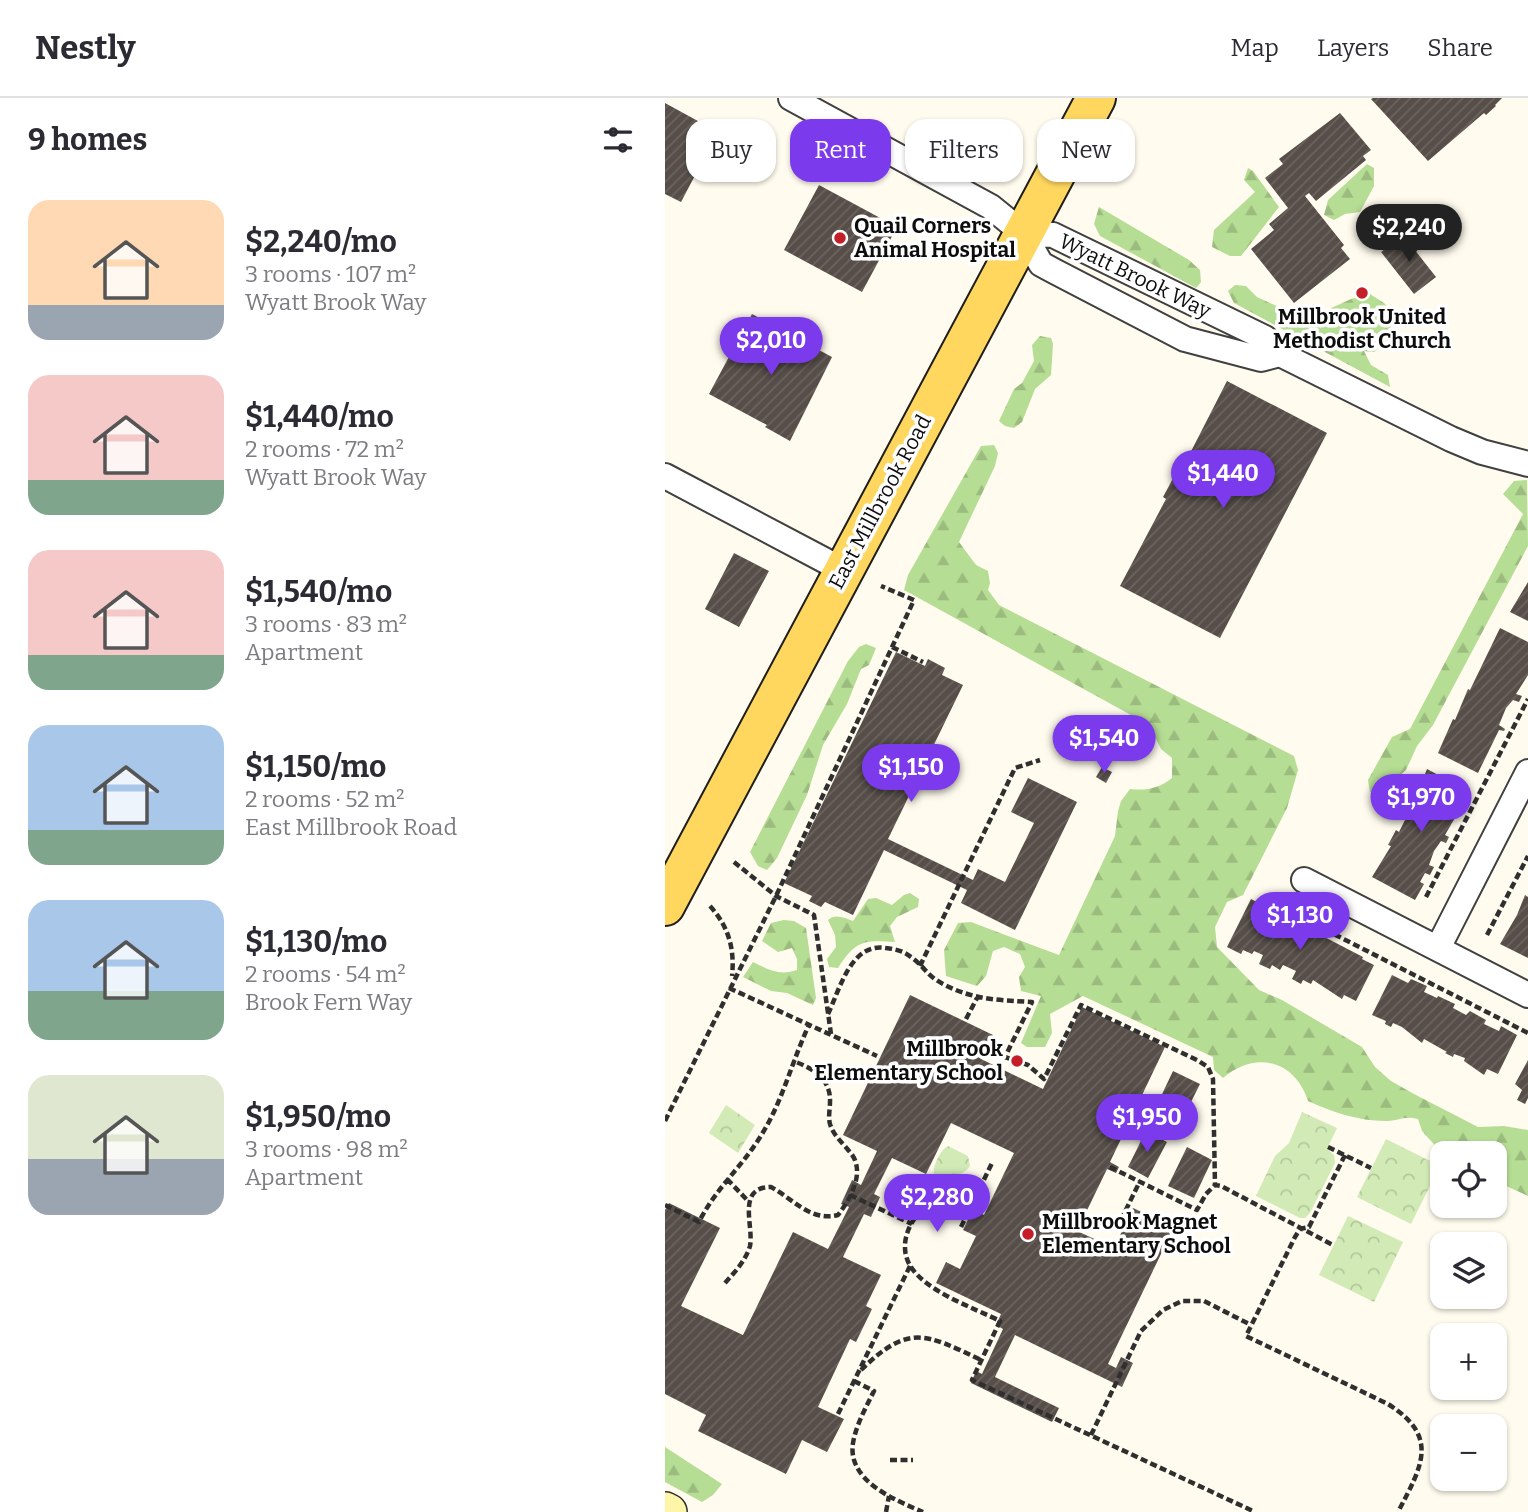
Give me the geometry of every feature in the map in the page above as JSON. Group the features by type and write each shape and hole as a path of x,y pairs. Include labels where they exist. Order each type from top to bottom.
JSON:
{"main road":[{"name":"East Millbrook Road","path":"665,906 1097,98"}],"street":[{"path":"791,98 977,199 1023,233"},
{"name":"Wyatt Brook Way","path":"1023,233 1041,264 1185,339 1261,359 1280,354"},
{"name":"Wyatt Brook Way","path":"1023,233 1053,235 1265,338 1280,354 1451,439 1482,452 1528,464"},
{"path":"665,477 843,570"},
{"path":"1438,948 1528,772"},
{"path":"1304,880 1528,995"}],"path":[{"path":"665,1121 776,896 914,600 881,586"},
{"path":"892,647 923,662"},
{"path":"1426,897 1528,699"},
{"path":"920,966 1015,768 1040,760"},
{"path":"1487,934 1528,856"},
{"path":"734,862 776,896 814,915 831,1035"},
{"path":"1269,901 1528,1033"},
{"path":"710,906 723,920 729,936 734,964 728,989"},
{"path":"828,1014 853,962 868,948 896,949 911,957 930,977 977,998 1032,1002 1005,1057 1028,1065 1044,1079 1081,1005 1207,1067 1213,1079 1215,1185 1197,1210 1110,1167"},
{"path":"728,989 877,1056"},
{"path":"966,1019 977,998"},
{"path":"665,1205 699,1222 708,1202 755,1145 773,1116 809,1025"},
{"path":"725,1283 749,1249 751,1237 748,1214 751,1196 758,1189 771,1187 806,1211 831,1217 838,1215 857,1179 852,1153 836,1137 830,1124 829,1090 817,1073 793,1061"},
{"path":"747,1139 755,1145"},
{"path":"1328,1147 1371,1168"},
{"path":"1345,1155 1308,1227 1300,1229 1295,1237 1246,1336 1388,1404 1408,1418 1421,1440 1423,1457 1417,1476 1398,1512"},
{"path":"961,1227 993,1161"},
{"path":"727,1179 750,1202"},
{"path":"1121,1220 1140,1181"},
{"path":"1215,1185 1333,1245"},
{"path":"850,1195 912,1224"},
{"path":"980,1209 951,1198 940,1200 923,1209 912,1224 905,1242 910,1266 921,1279 1000,1321 972,1380 1255,1512"},
{"path":"838,1414 910,1266"},
{"path":"1091,1435 1142,1331 1163,1310 1182,1301 1204,1301 1251,1325"},
{"path":"858,1373 890,1346 918,1336 948,1344 981,1360"},
{"path":"854,1381 874,1391 856,1431 853,1456 867,1480 889,1496 923,1512"},
{"path":"890,1460 913,1460"},
{"path":"886,1512 889,1496"}],"green space":[{"path":"1367,164 1374,168 1374,186 1360,212 1345,214 1334,220 1324,215 1328,200"},
{"path":"1248,168 1279,207 1241,256 1230,256 1212,247 1214,230 1255,192 1244,180"},
{"path":"1099,207 1189,260 1200,270 1201,282 1196,288 1100,236 1094,224"},
{"path":"1235,285 1246,286 1257,297 1300,317 1314,316 1351,299 1370,294 1384,303 1394,314 1388,339 1374,352 1364,351 1371,365 1388,375 1390,387 1234,303 1228,291"},
{"path":"1040,336 1051,338 1053,344 1051,375 1035,389 1022,422 1014,428 1005,426 999,421 1014,389 1022,383 1034,361 1032,345"},
{"path":"994,445 998,453 995,466 959,542 976,565 988,571 988,590 999,605 1294,756 1298,770 1287,808 1243,895 1227,902 1215,927 1217,947 1259,990 1282,1000 1362,1047 1375,1067 1391,1081 1478,1127 1504,1126 1528,1130 1528,1196 1507,1186 1507,1141 1431,1141 1422,1131 1418,1119 1385,1121 1346,1115 1308,1101 1294,1076 1273,1064 1248,1064 1223,1078 1214,1070 1213,1057 1083,996 1050,1014 1052,1033 1045,1047 1027,1047 1021,1043 1041,996 1021,991 1019,977 1025,967 1020,954 1004,947 993,951 986,976 977,986 946,976 944,950 958,923 971,922 1059,955 1115,836 1121,801 1130,789 1153,788 1172,778 1172,758 1161,749 1149,725 904,590 908,575 981,446"},
{"path":"1527,480 1528,546 1433,725 1417,746 1406,770 1383,790 1370,792 1368,780 1392,737 1410,729 1523,514 1503,494 1514,481"},
{"path":"866,644 876,648 869,665 861,669 847,704 823,745 807,795 777,858 767,870 758,866 750,852 848,661 859,647"},
{"path":"910,893 919,899 918,907 897,917 890,926 895,942 876,941 862,944 850,952 838,968 829,967 827,959 836,947 835,935 828,920 837,916 853,921 868,899 876,898 892,905"},
{"path":"794,921 806,928 816,998 813,1005 787,993 771,991 743,977 753,962 780,972 797,970 797,959 792,948 778,952 762,941 771,923"},
{"path":"726,1105 755,1125 738,1153 709,1133"},
{"path":"1302,1112 1337,1128 1327,1149 1334,1155 1335,1163 1305,1218 1256,1196 1275,1156 1289,1143"},
{"path":"1386,1139 1430,1161 1430,1186 1411,1224 1357,1197"},
{"path":"948,1146 968,1156 970,1166 954,1176 934,1176 937,1159"},
{"path":"1348,1216 1403,1242 1374,1302 1319,1275"},
{"path":"665,1447 722,1484 713,1495 702,1502 665,1482"}],"building":[{"path":"1502,98 1486,115 1484,113 1428,161 1371,99"},
{"path":"665,103 694,119 686,119 686,182 692,182 681,202 665,194"},
{"path":"1340,113 1371,150 1363,156 1366,160 1316,201 1309,193 1305,196 1344,245 1341,248 1350,259 1294,303 1251,249 1274,230 1269,224 1288,208 1265,178 1283,164 1279,159"},
{"name":"Quail Corners Animal Hospital","path":"819,185 897,227 862,292 784,250"},
{"path":"1403,235 1436,277 1414,294 1381,252"},
{"path":"752,314 832,357 790,441 765,427 767,425 709,394"},
{"path":"1227,381 1327,433 1220,638 1120,586 1166,499 1163,497 1178,469 1181,471"},
{"path":"734,553 769,571 739,627 705,609"},
{"path":"1528,582 1528,621 1510,612"},
{"path":"1500,628 1528,642 1528,675 1516,694 1522,696 1519,702 1513,700 1506,708 1499,725 1505,729 1499,730 1478,773 1438,753"},
{"path":"896,652 925,666 928,659 945,668 942,675 963,685 888,839 973,880 978,869 1005,882 1034,823 1011,812 1028,778 1077,802 1015,930 961,903 967,890 884,850 853,915 825,902 821,907 809,901 812,896 784,883"},
{"path":"1102,767 1112,772 1106,783 1096,777"},
{"path":"1427,769 1470,792 1445,835 1449,837 1446,843 1441,841 1434,851 1429,865 1434,867 1430,875 1425,873 1420,882 1424,884 1415,900 1372,877 1391,846 1388,845 1396,830 1399,832 1407,816 1403,814 1411,799 1414,801"},
{"path":"1525,895 1528,897 1528,958 1500,944"},
{"path":"1251,899 1374,965 1356,1001 1344,995 1342,999 1313,980 1311,984 1303,980 1301,984 1292,979 1296,971 1283,965 1280,970 1272,965 1270,969 1259,964 1263,955 1254,951 1252,954 1243,950 1241,954 1227,947"},
{"path":"1392,975 1408,983 1411,979 1427,986 1424,992 1455,1004 1453,1008 1466,1015 1470,1011 1486,1020 1484,1024 1499,1031 1501,1026 1517,1035 1498,1074 1487,1069 1484,1075 1464,1061 1465,1058 1454,1054 1453,1057 1424,1039 1422,1043 1402,1027 1393,1023 1391,1027 1385,1024 1386,1021 1372,1015"},
{"name":"Millbrook Magnet Elementary School","path":"910,995 993,1035 981,1059 1043,1089 1082,1007 1165,1047 1110,1162 1119,1167 1116,1173 1107,1169 1077,1231 1114,1248 1133,1208 1174,1227 1108,1364 1116,1368 1121,1357 1133,1363 1122,1387 1015,1335 995,1377 1059,1408 1052,1422 971,1383 976,1371 982,1374 1003,1329 996,1325 1001,1314 936,1283 946,1262 960,1269 976,1236 963,1230 973,1209 984,1215 1014,1153 951,1123 926,1174 892,1158 874,1194 880,1197 871,1217 864,1214 843,1257 881,1275 866,1306 872,1309 856,1342 850,1339 818,1407 844,1419 827,1452 802,1440 786,1474 698,1431 706,1415 665,1394 665,1210 669,1203 720,1228 681,1306 743,1335 793,1232 828,1249 849,1207 841,1204 852,1180 861,1185 877,1151 843,1135"},
{"path":"1528,1060 1528,1098 1525,1104 1517,1100 1522,1090 1515,1084"},
{"path":"1173,1071 1200,1084 1181,1122 1155,1109"},
{"path":"1146,1131 1167,1142 1148,1178 1128,1167"},
{"path":"1187,1147 1212,1160 1194,1198 1168,1186"}],"place":[{"name":"Quail Corners Animal Hospital","path":"840,238"},
{"name":"Millbrook United Methodist Church","path":"1362,293"},
{"name":"Millbrook Elementary School","path":"1017,1061"},
{"name":"Millbrook Magnet Elementary School","path":"1028,1234"}]}
